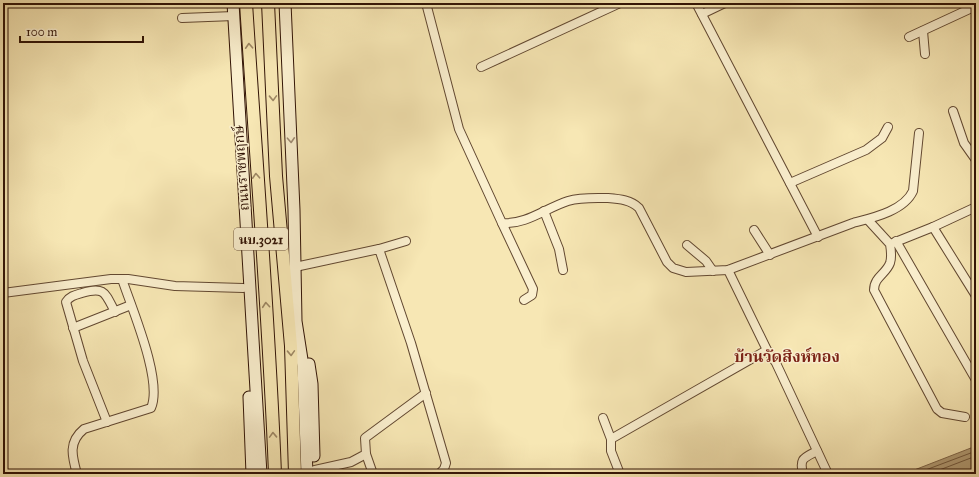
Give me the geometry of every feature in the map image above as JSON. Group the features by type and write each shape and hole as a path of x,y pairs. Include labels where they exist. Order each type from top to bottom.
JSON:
{"main road":[{"name":"ถนนราชพฤกษ์","path":"233,3 261,474"},
{"path":"235,29 238,3"},
{"name":"ถนนราชพฤกษ์","path":"246,3 258,205 270,358 275,474"},
{"name":"นบ.3021","path":"268,3 276,176 291,346 295,474"},
{"name":"นบ.3021","path":"285,3 294,210 296,321 310,366 312,473"},
{"path":"246,213 241,250 252,474"}],"street":[{"path":"426,3 459,129 533,289 532,295 524,300"},
{"path":"481,67 620,3"},
{"path":"696,3 818,237"},
{"path":"702,14 725,3"},
{"path":"909,37 976,6"},
{"path":"182,18 234,16"},
{"path":"923,30 925,54"},
{"path":"953,111 964,143 976,160"},
{"path":"790,183 866,150 882,138 888,127"},
{"path":"502,223 519,222 570,200 580,198 627,200 634,203 639,208 667,262 673,268 686,272 728,270 853,223 868,220 887,212 912,194 915,184 919,133"},
{"path":"893,242 933,227 976,206"},
{"path":"544,211 559,249 564,270"},
{"path":"868,220 893,242 976,380"},
{"path":"933,227 976,296"},
{"path":"754,230 770,255"},
{"path":"295,267 380,249 406,241"},
{"path":"893,242 890,263 878,277 874,284 874,290 937,410 946,414 965,417"},
{"path":"687,245 706,261 713,271"},
{"path":"380,249 405,324 446,463 444,469 439,474"},
{"path":"728,270 767,350 776,363 828,474"},
{"path":"3,293 122,280 175,286 243,288"},
{"path":"77,474 72,444 76,436 84,429 151,408 154,402 154,383 122,280"},
{"path":"107,422 83,360 66,302 70,297 94,289 100,290 106,295 115,312"},
{"path":"73,328 131,305"},
{"path":"611,439 767,350"},
{"path":"373,474 366,454 365,438 426,393"},
{"path":"602,418 611,439 611,452 620,474"},
{"path":"803,474 801,463 803,459 817,450"},
{"path":"312,473 351,462 366,454"}],"water":[{"path":"976,446 976,474 904,474"}],"district":[{"name":"บ้านวัดสิงห์ทอง","path":"787,356"}]}
